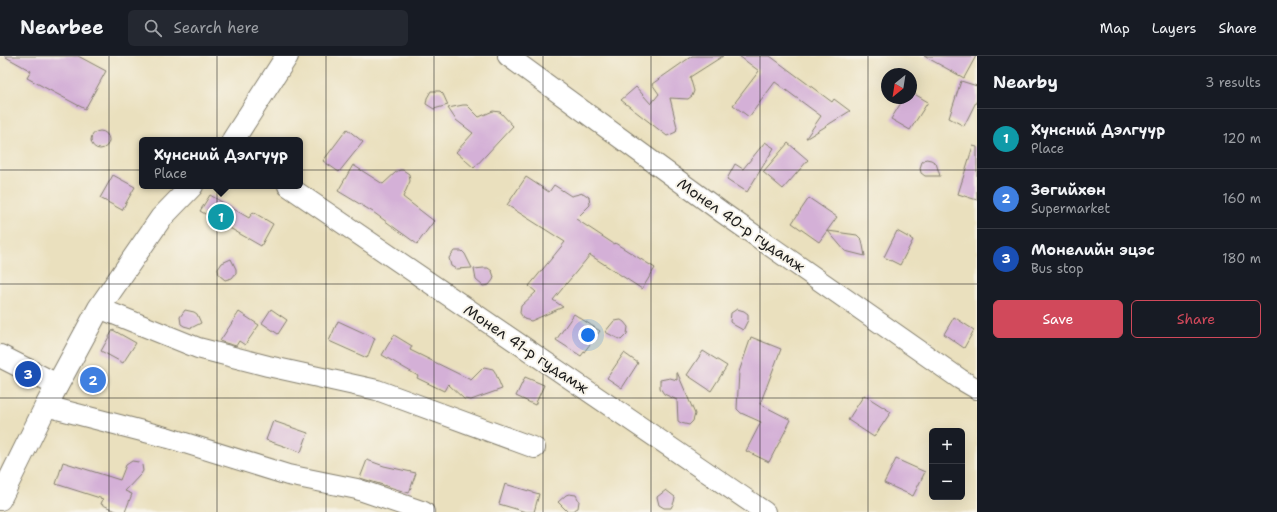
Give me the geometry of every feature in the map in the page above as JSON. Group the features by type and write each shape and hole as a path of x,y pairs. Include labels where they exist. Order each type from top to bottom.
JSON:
{"main road":[{"path":"235,137 287,56"},
{"path":"0,499 46,406 99,308 161,218 189,189"},
{"path":"0,356 57,385"}],"street":[{"name":"Монел 40-р гудамж","path":"508,56 723,213 954,375 977,388"},
{"name":"Монел 41-р гудамж","path":"292,189 765,512"},
{"path":"99,308 198,348 268,366 377,390 536,448"},
{"path":"46,406 169,438 288,474 357,488 424,512"}],"building":[{"path":"4,56 78,56 106,71 85,109 27,78 31,71"},
{"path":"692,56 723,56 690,77 694,91 692,96 688,99 670,98 677,127 676,132 667,136 621,100 636,87 651,104 659,94 652,84"},
{"path":"739,56 770,56 832,102 834,99 850,111 806,138 821,116 775,82 749,117 733,105 759,71"},
{"path":"924,56 976,56 964,78"},
{"path":"961,81 977,86 977,100 964,126 949,118"},
{"path":"431,91 440,91 448,105 434,109 426,104 427,98"},
{"path":"917,96 928,102 910,130 891,119 900,104 917,104"},
{"path":"467,105 479,117 493,111 500,112 513,126 474,168 456,152 473,133 456,120 448,108"},
{"path":"347,129 363,142 339,172 323,161"},
{"path":"96,131 104,131 109,136 107,147 104,149 96,149 91,144 91,136"},
{"path":"765,142 774,148 747,192 727,179 735,164 743,169"},
{"path":"788,143 808,160 783,189 763,172"},
{"path":"973,146 977,147 977,200 958,194"},
{"path":"926,159 936,163 940,176 925,176 921,173 920,168 922,162"},
{"path":"353,165 383,184 400,170 403,170 409,174 410,181 403,197 434,221 417,244 373,212 338,191"},
{"path":"113,175 135,187 122,210 100,198"},
{"path":"526,177 549,192 554,185 571,196 583,193 589,197 590,205 576,219 614,244 615,243 655,268 642,289 590,255 553,300 563,307 531,321 524,319 520,313 521,306 536,292 529,286 565,242 507,205"},
{"path":"210,195 249,218 253,212 273,224 261,246 200,211"},
{"path":"809,198 837,217 819,242 792,223"},
{"path":"828,231 857,235 862,240 865,256 845,251"},
{"path":"897,231 913,240 900,265 884,257"},
{"path":"454,251 462,251 472,268 456,269 451,266 449,258"},
{"path":"231,259 236,269 236,273 232,278 225,280 219,275 218,269 222,263"},
{"path":"488,268 492,271 494,277 489,285 483,286 476,280 474,269"},
{"path":"271,309 287,320 278,334 262,323"},
{"path":"737,309 748,314 748,320 743,330 730,322 731,313"},
{"path":"185,310 197,314 201,323 191,328 181,324 180,317"},
{"path":"239,312 259,325 245,345 239,341 236,346 220,341"},
{"path":"574,314 600,331 581,356 556,340"},
{"path":"954,317 974,330 964,348 944,334"},
{"path":"621,320 628,327 627,334 621,340 605,332 614,321"},
{"path":"338,321 375,338 367,358 329,341"},
{"path":"113,330 136,343 123,363 101,351"},
{"path":"394,335 412,346 410,350 471,380 484,367 493,369 502,389 471,400 464,399 448,384 444,391 417,378 418,376 382,355"},
{"path":"751,337 781,349 760,404 791,420 769,462 746,451 761,422 741,413 737,409 739,372"},
{"path":"703,351 727,366 711,391 687,375"},
{"path":"624,353 638,363 622,388 607,378"},
{"path":"677,372 695,414 693,421 689,425 678,421 677,400 664,394 660,388 660,380 670,378 677,380"},
{"path":"525,377 544,385 535,405 516,396"},
{"path":"864,395 891,412 874,437 848,420"},
{"path":"273,421 308,433 301,452 266,440"},
{"path":"896,459 925,472 913,496 884,483"},
{"path":"367,460 384,466 416,473 409,493 360,478"},
{"path":"132,461 139,462 142,465 143,471 125,491 132,494 125,512 118,512 101,504 103,499 56,484 63,462 120,480 126,465"},
{"path":"505,484 539,494 534,512 526,512 499,504"},
{"path":"666,490 675,497 671,508 664,508 659,505 657,497"},
{"path":"569,494 576,495 579,501 578,508 572,511 567,511 558,502"}],"place":[{"name":"Хүнсний Дэлгүүр","path":"221,217"},
{"name":"Монелийн эцэс","path":"28,374"},
{"name":"Зөгийхөн","path":"93,380"}]}
